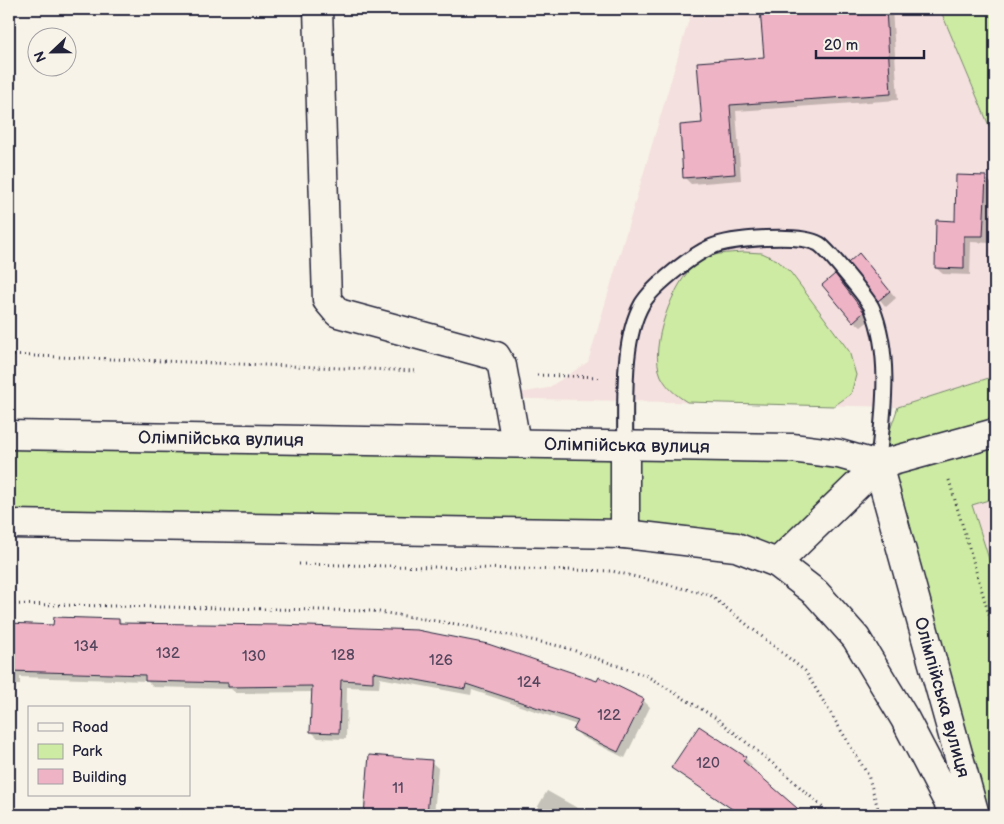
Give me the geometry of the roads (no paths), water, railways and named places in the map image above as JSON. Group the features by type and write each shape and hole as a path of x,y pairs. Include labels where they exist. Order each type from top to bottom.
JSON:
{"main road":[{"path":"318,9 327,300 338,313 496,356 502,366 516,443"},
{"path":"777,563 878,465 995,433"},
{"name":"Олімпійська вулиця","path":"9,435 792,448 839,454 878,465 975,815"},
{"path":"625,446 626,534"},
{"name":"Олімпійська вулиця","path":"9,524 626,534 736,546 777,563 816,593 856,638 905,719 955,815"}],"lane":[{"path":"625,446 627,349 642,304 673,271 711,246 753,239 796,238 819,244 871,307 880,340 883,408 878,465"}]}
